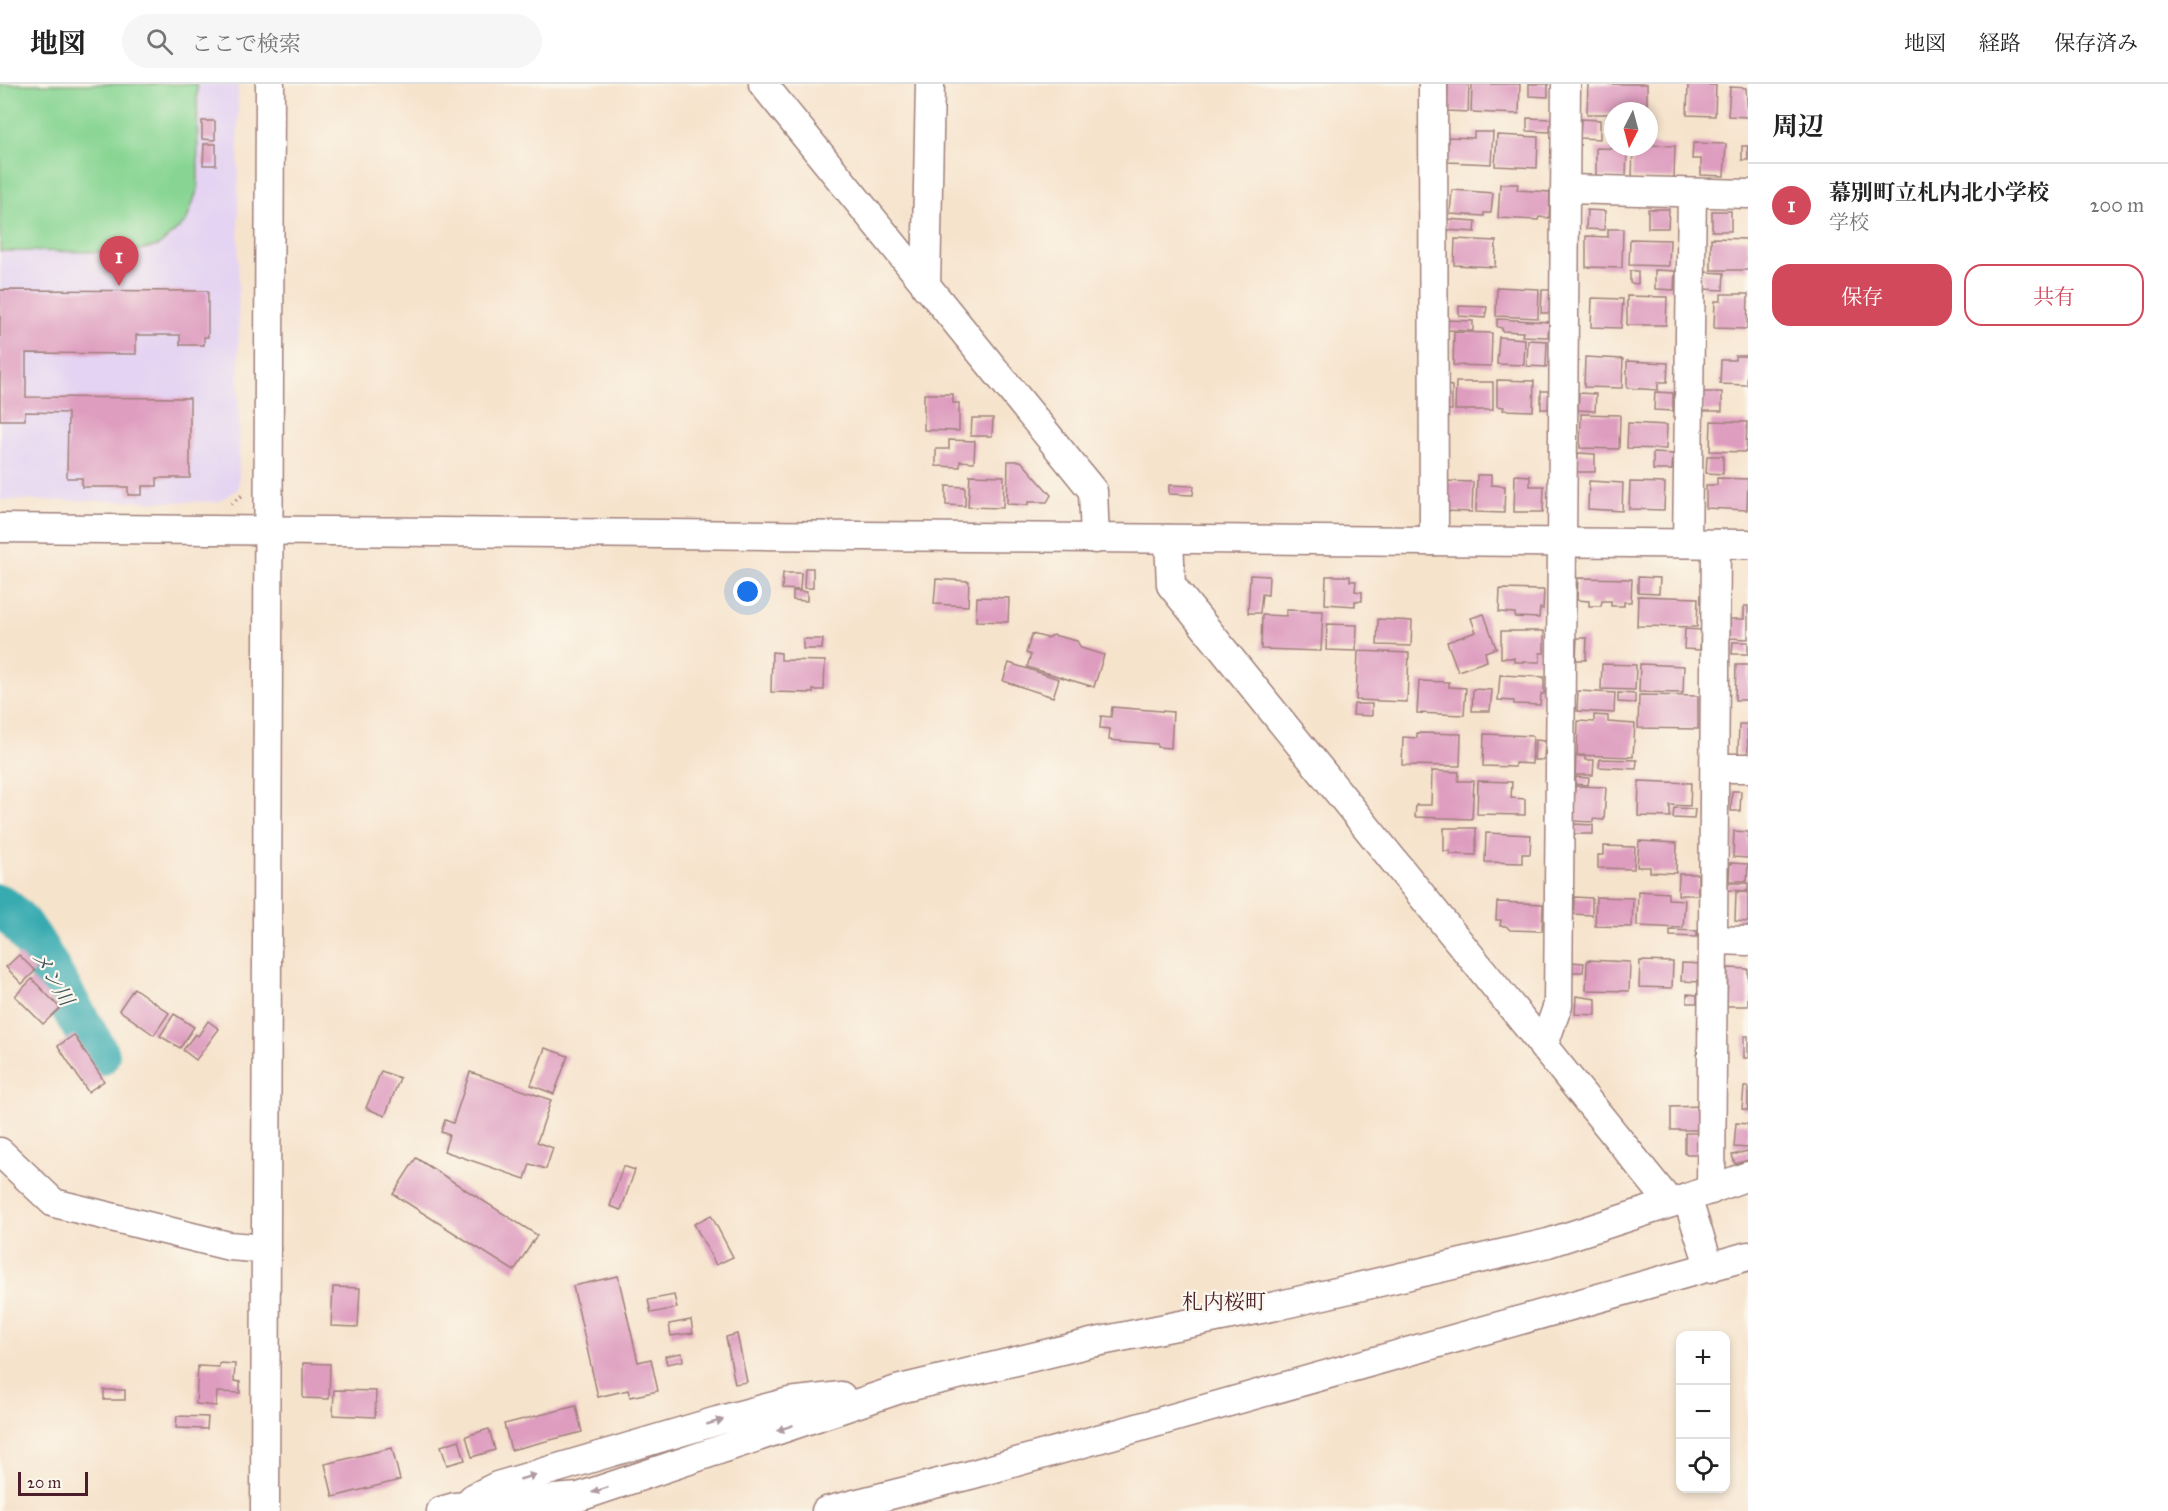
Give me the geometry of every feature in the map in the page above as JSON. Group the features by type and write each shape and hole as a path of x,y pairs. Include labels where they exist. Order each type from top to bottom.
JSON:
{"street":[{"path":"265,1511 270,84"},
{"path":"763,84 1093,491 1095,538"},
{"path":"926,286 930,84"},
{"path":"1433,84 1434,541"},
{"path":"1542,1047 1558,1005 1566,84"},
{"path":"1566,189 1748,194"},
{"path":"1687,543 1692,193"},
{"path":"0,528 1748,544"},
{"path":"1169,538 1171,585 1542,1047 1689,1197"},
{"path":"1710,1268 1689,1197 1714,940 1716,544"},
{"path":"1715,768 1748,768"},
{"path":"1714,940 1748,941"},
{"path":"0,1152 54,1203 229,1246 266,1249"},
{"path":"448,1509 579,1497 900,1389 1091,1343 1276,1305 1548,1243 1748,1176"},
{"path":"826,1511 970,1475 1748,1256"}],"path":[{"path":"227,507 245,494"}],"shaded area":[{"path":"0,84 238,84 239,488 218,502 0,500"}],"green space":[{"path":"0,84 197,84 198,188 186,222 158,246 130,252 0,251"}],"building":[{"path":"1448,84 1469,84 1468,112 1447,111"},
{"path":"1472,84 1520,84 1519,114 1471,112"},
{"path":"1529,84 1548,84 1548,97 1529,96"},
{"path":"1588,84 1647,84 1647,102 1604,102 1604,114 1587,114"},
{"path":"1688,84 1716,85 1715,116 1687,115"},
{"path":"1730,87 1746,88 1748,117 1728,116"},
{"path":"1527,118 1551,119 1550,132 1527,131"},
{"path":"1581,119 1600,120 1600,139 1580,138"},
{"path":"202,121 215,121 215,140 202,139"},
{"path":"1474,132 1493,132 1491,164 1447,162 1448,137 1474,138"},
{"path":"1497,135 1538,137 1537,168 1495,166"},
{"path":"1693,143 1726,144 1724,176 1701,175 1701,159 1692,159"},
{"path":"204,144 216,144 216,165 203,165"},
{"path":"1658,145 1675,146 1674,179 1632,178 1633,156 1658,156"},
{"path":"1742,146 1748,146 1748,160 1742,160"},
{"path":"1596,148 1604,148 1604,156 1627,156 1626,178 1596,177"},
{"path":"1500,184 1518,184 1517,190 1550,192 1549,218 1539,217 1538,220 1498,218"},
{"path":"1452,190 1493,193 1491,213 1484,213 1484,216 1450,214"},
{"path":"1648,209 1669,209 1668,228 1648,228"},
{"path":"1587,210 1605,211 1604,230 1586,229"},
{"path":"1712,211 1731,211 1731,231 1712,231"},
{"path":"1447,219 1476,221 1475,232 1446,230"},
{"path":"1608,229 1623,229 1622,268 1586,267 1586,236 1608,237"},
{"path":"1711,238 1748,239 1748,270 1711,270"},
{"path":"1455,239 1496,241 1495,267 1454,265"},
{"path":"1630,239 1670,240 1669,266 1629,265"},
{"path":"1655,270 1675,271 1674,290 1655,289"},
{"path":"1630,271 1638,271 1638,284 1630,283"},
{"path":"1703,272 1724,273 1723,290 1702,289"},
{"path":"1497,287 1539,289 1538,318 1496,316"},
{"path":"0,290 208,291 208,337 204,337 204,345 180,345 180,335 136,335 136,354 26,353 26,397 190,398 190,478 157,478 157,486 142,486 142,495 128,495 128,487 82,487 82,478 67,478 68,413 25,412 25,420 0,420"},
{"path":"1542,290 1551,290 1551,313 1541,313"},
{"path":"1721,294 1748,294 1747,329 1714,328 1715,301 1721,301"},
{"path":"1627,296 1667,297 1666,325 1627,325"},
{"path":"1592,298 1623,299 1621,328 1591,327"},
{"path":"1459,306 1487,307 1485,318 1459,316"},
{"path":"1497,319 1549,322 1548,337 1522,336 1523,332 1502,331 1502,328 1497,327"},
{"path":"1444,320 1473,321 1473,331 1443,330"},
{"path":"1454,332 1492,333 1491,366 1453,365"},
{"path":"1499,337 1525,339 1524,365 1497,364"},
{"path":"1528,340 1547,341 1546,367 1527,366"},
{"path":"1735,356 1748,356 1747,385 1720,384 1721,360 1735,360"},
{"path":"1585,357 1623,359 1622,388 1584,387"},
{"path":"1627,361 1668,363 1667,382 1658,382 1658,390 1627,388"},
{"path":"1497,380 1534,381 1533,411 1503,410 1504,407 1497,406"},
{"path":"1456,382 1493,382 1493,410 1455,410"},
{"path":"1445,385 1452,386 1452,410 1445,410"},
{"path":"1541,391 1549,391 1548,409 1541,409"},
{"path":"1655,392 1673,393 1673,411 1654,410"},
{"path":"1703,392 1722,392 1722,411 1703,411"},
{"path":"1579,393 1596,394 1595,411 1578,410"},
{"path":"924,394 953,394 953,403 959,403 959,431 924,430"},
{"path":"1581,414 1620,415 1619,449 1580,448"},
{"path":"972,418 993,418 992,436 971,436"},
{"path":"1711,421 1747,422 1746,452 1710,451"},
{"path":"1628,423 1667,425 1666,449 1627,448"},
{"path":"949,440 975,441 974,462 960,461 960,467 936,466 936,449 949,449"},
{"path":"1578,453 1595,454 1595,472 1577,472"},
{"path":"1653,453 1673,454 1672,470 1653,470"},
{"path":"1707,456 1723,456 1723,474 1706,473"},
{"path":"1008,461 1021,461 1051,495 1047,502 1028,502 1028,505 1007,504"},
{"path":"970,475 1004,476 1003,508 968,507"},
{"path":"1477,475 1491,475 1491,485 1505,486 1504,513 1476,512"},
{"path":"1515,475 1530,476 1530,486 1544,486 1543,512 1514,512"},
{"path":"1717,478 1748,479 1747,510 1706,508 1706,485 1717,485"},
{"path":"1444,481 1473,482 1472,512 1443,511"},
{"path":"1589,481 1623,483 1622,511 1588,509"},
{"path":"1630,482 1665,483 1664,510 1629,509"},
{"path":"1169,485 1194,486 1193,495 1169,494"},
{"path":"946,486 965,487 965,506 946,505"},
{"path":"805,568 813,568 813,588 804,588"},
{"path":"783,573 801,573 800,590 782,589"},
{"path":"1250,575 1269,576 1268,595 1262,594 1260,613 1248,613"},
{"path":"1326,576 1350,576 1350,581 1356,581 1355,591 1362,592 1362,601 1355,601 1355,606 1325,604"},
{"path":"1638,577 1660,578 1659,593 1638,592"},
{"path":"1578,578 1632,579 1631,602 1624,602 1624,606 1611,606 1611,601 1602,601 1601,606 1589,606 1589,601 1577,600"},
{"path":"936,579 969,581 968,606 934,604"},
{"path":"1500,589 1544,590 1543,609 1540,608 1539,618 1515,617 1515,613 1499,612"},
{"path":"793,591 807,592 807,601 793,600"},
{"path":"1638,596 1698,598 1697,627 1637,626"},
{"path":"977,597 1009,598 1008,622 976,621"},
{"path":"1744,606 1748,606 1748,639 1730,638 1730,619 1744,619"},
{"path":"1286,610 1323,611 1321,651 1261,649 1262,615 1286,616"},
{"path":"1484,614 1496,648 1485,652 1487,661 1458,671 1447,642 1476,632 1471,618"},
{"path":"1378,619 1412,621 1411,646 1377,645"},
{"path":"1327,624 1357,625 1356,651 1326,650"},
{"path":"1685,629 1701,630 1700,650 1684,649"},
{"path":"1501,631 1544,631 1544,653 1540,653 1540,662 1514,662 1514,658 1501,658"},
{"path":"1032,634 1047,638 1053,635 1077,641 1081,648 1104,655 1094,687 1027,667 1031,655 1026,653"},
{"path":"1577,638 1587,638 1586,660 1576,660"},
{"path":"803,639 823,639 822,649 803,649"},
{"path":"1733,642 1748,642 1748,654 1732,654"},
{"path":"1358,651 1409,653 1407,702 1356,700"},
{"path":"772,652 781,653 781,660 825,661 824,690 813,690 813,693 771,692"},
{"path":"1009,663 1059,679 1053,697 1003,681"},
{"path":"1602,664 1636,665 1635,690 1601,689"},
{"path":"1640,664 1684,666 1683,693 1639,692"},
{"path":"1736,665 1748,665 1748,700 1735,700"},
{"path":"1500,675 1544,677 1544,694 1541,694 1540,705 1514,704 1514,701 1498,700"},
{"path":"1419,681 1449,682 1449,687 1466,688 1464,715 1417,713"},
{"path":"1473,689 1492,690 1490,711 1472,711"},
{"path":"1578,691 1615,693 1614,713 1577,711"},
{"path":"1618,693 1635,694 1635,703 1618,702"},
{"path":"1639,695 1698,696 1698,729 1638,728"},
{"path":"1354,704 1372,704 1372,716 1353,715"},
{"path":"1112,707 1173,712 1171,748 1157,747 1157,744 1109,740 1110,729 1100,728 1101,716 1111,717"},
{"path":"1594,715 1608,716 1608,722 1635,724 1633,757 1577,755 1578,721 1594,722"},
{"path":"1739,724 1747,724 1748,755 1738,755"},
{"path":"1417,733 1461,734 1460,766 1402,765 1403,737 1417,738"},
{"path":"1484,734 1533,736 1532,764 1515,763 1515,767 1483,766"},
{"path":"1535,740 1545,741 1544,760 1534,760"},
{"path":"1576,756 1585,756 1585,760 1594,760 1593,775 1575,775"},
{"path":"1600,759 1637,760 1636,769 1599,767"},
{"path":"1432,771 1459,772 1458,781 1474,781 1472,819 1415,817 1416,805 1431,805"},
{"path":"1576,777 1589,778 1588,785 1575,784"},
{"path":"1478,781 1512,782 1511,798 1525,799 1525,815 1477,814"},
{"path":"1639,781 1691,783 1690,806 1670,805 1670,817 1638,816"},
{"path":"1575,786 1606,787 1604,820 1573,821"},
{"path":"1732,791 1741,791 1740,811 1731,811"},
{"path":"1674,808 1695,809 1694,819 1673,818"},
{"path":"1574,824 1593,825 1593,834 1574,834"},
{"path":"1444,828 1476,828 1476,855 1450,854 1450,851 1444,851"},
{"path":"1734,831 1748,832 1748,858 1733,857"},
{"path":"1486,833 1531,835 1530,854 1522,854 1522,863 1485,862"},
{"path":"1639,841 1677,843 1676,873 1650,872 1650,867 1637,867"},
{"path":"1604,846 1635,847 1634,869 1598,868 1598,855 1604,855"},
{"path":"1730,863 1748,864 1747,881 1729,881"},
{"path":"1679,874 1698,874 1698,895 1678,895"},
{"path":"1728,883 1748,883 1748,891 1728,890"},
{"path":"1638,891 1668,893 1668,899 1685,900 1683,928 1637,926"},
{"path":"1736,892 1748,892 1748,922 1735,921"},
{"path":"1574,897 1592,898 1592,915 1573,914"},
{"path":"1596,897 1633,898 1632,927 1595,926"},
{"path":"1497,902 1543,904 1542,931 1510,930 1506,926 1500,926 1501,920 1496,920"},
{"path":"1670,930 1697,931 1697,937 1670,936"},
{"path":"19,955 35,971 22,984 6,967"},
{"path":"1587,960 1630,962 1629,991 1586,990"},
{"path":"1640,961 1673,962 1672,988 1639,987"},
{"path":"1571,962 1584,963 1583,972 1570,972"},
{"path":"1682,963 1702,964 1701,982 1681,981"},
{"path":"1728,968 1748,969 1748,1006 1727,1006"},
{"path":"32,979 60,1008 43,1024 15,996"},
{"path":"134,988 169,1013 154,1035 119,1010"},
{"path":"1687,994 1697,995 1697,1003 1687,1003"},
{"path":"1576,996 1596,999 1596,1015 1575,1014"},
{"path":"174,1014 194,1027 180,1048 160,1036"},
{"path":"208,1021 219,1029 196,1060 183,1050 195,1034 198,1036"},
{"path":"74,1035 104,1081 88,1092 58,1046"},
{"path":"1744,1036 1748,1036 1748,1058 1744,1058"},
{"path":"545,1048 568,1056 554,1094 531,1085"},
{"path":"381,1071 400,1078 385,1116 366,1108"},
{"path":"470,1072 551,1100 537,1142 553,1148 546,1169 530,1164 525,1179 444,1151 449,1135 441,1132 445,1120 453,1123"},
{"path":"1744,1087 1748,1087 1748,1110 1742,1109"},
{"path":"1703,1106 1704,1130 1671,1130 1671,1107"},
{"path":"1736,1123 1748,1124 1748,1148 1734,1147"},
{"path":"1685,1133 1703,1133 1703,1154 1685,1154"},
{"path":"1748,1151 1748,1160 1735,1164 1732,1155"},
{"path":"416,1158 537,1235 514,1271 393,1194"},
{"path":"623,1166 635,1170 621,1210 610,1206"},
{"path":"711,1215 733,1257 716,1265 694,1224"},
{"path":"618,1276 638,1362 651,1359 658,1391 630,1397 628,1390 598,1397 573,1286"},
{"path":"333,1287 360,1288 358,1327 331,1326"},
{"path":"674,1295 677,1308 651,1313 648,1300"},
{"path":"691,1320 693,1333 671,1336 669,1324"},
{"path":"737,1334 747,1382 735,1384 726,1337"},
{"path":"682,1353 683,1361 667,1364 665,1356"},
{"path":"219,1363 235,1364 234,1381 240,1382 240,1393 217,1392 216,1406 196,1404 198,1366 219,1367"},
{"path":"303,1363 330,1364 329,1399 303,1398"},
{"path":"104,1390 125,1390 125,1400 104,1400"},
{"path":"334,1390 376,1391 375,1417 333,1415"},
{"path":"576,1406 582,1432 511,1450 504,1424"},
{"path":"177,1416 208,1417 207,1429 176,1428"},
{"path":"489,1429 495,1450 472,1457 466,1436"},
{"path":"459,1440 465,1460 447,1465 441,1446"},
{"path":"392,1448 400,1480 333,1497 325,1464"}],"waterway":[{"name":"メン川","path":"0,905 18,921 33,941 99,1055"}],"place":[{"name":"幕別町立札内北小学校","path":"119,286"}],"district":[{"name":"札内桜町","path":"1224,1302"}]}
